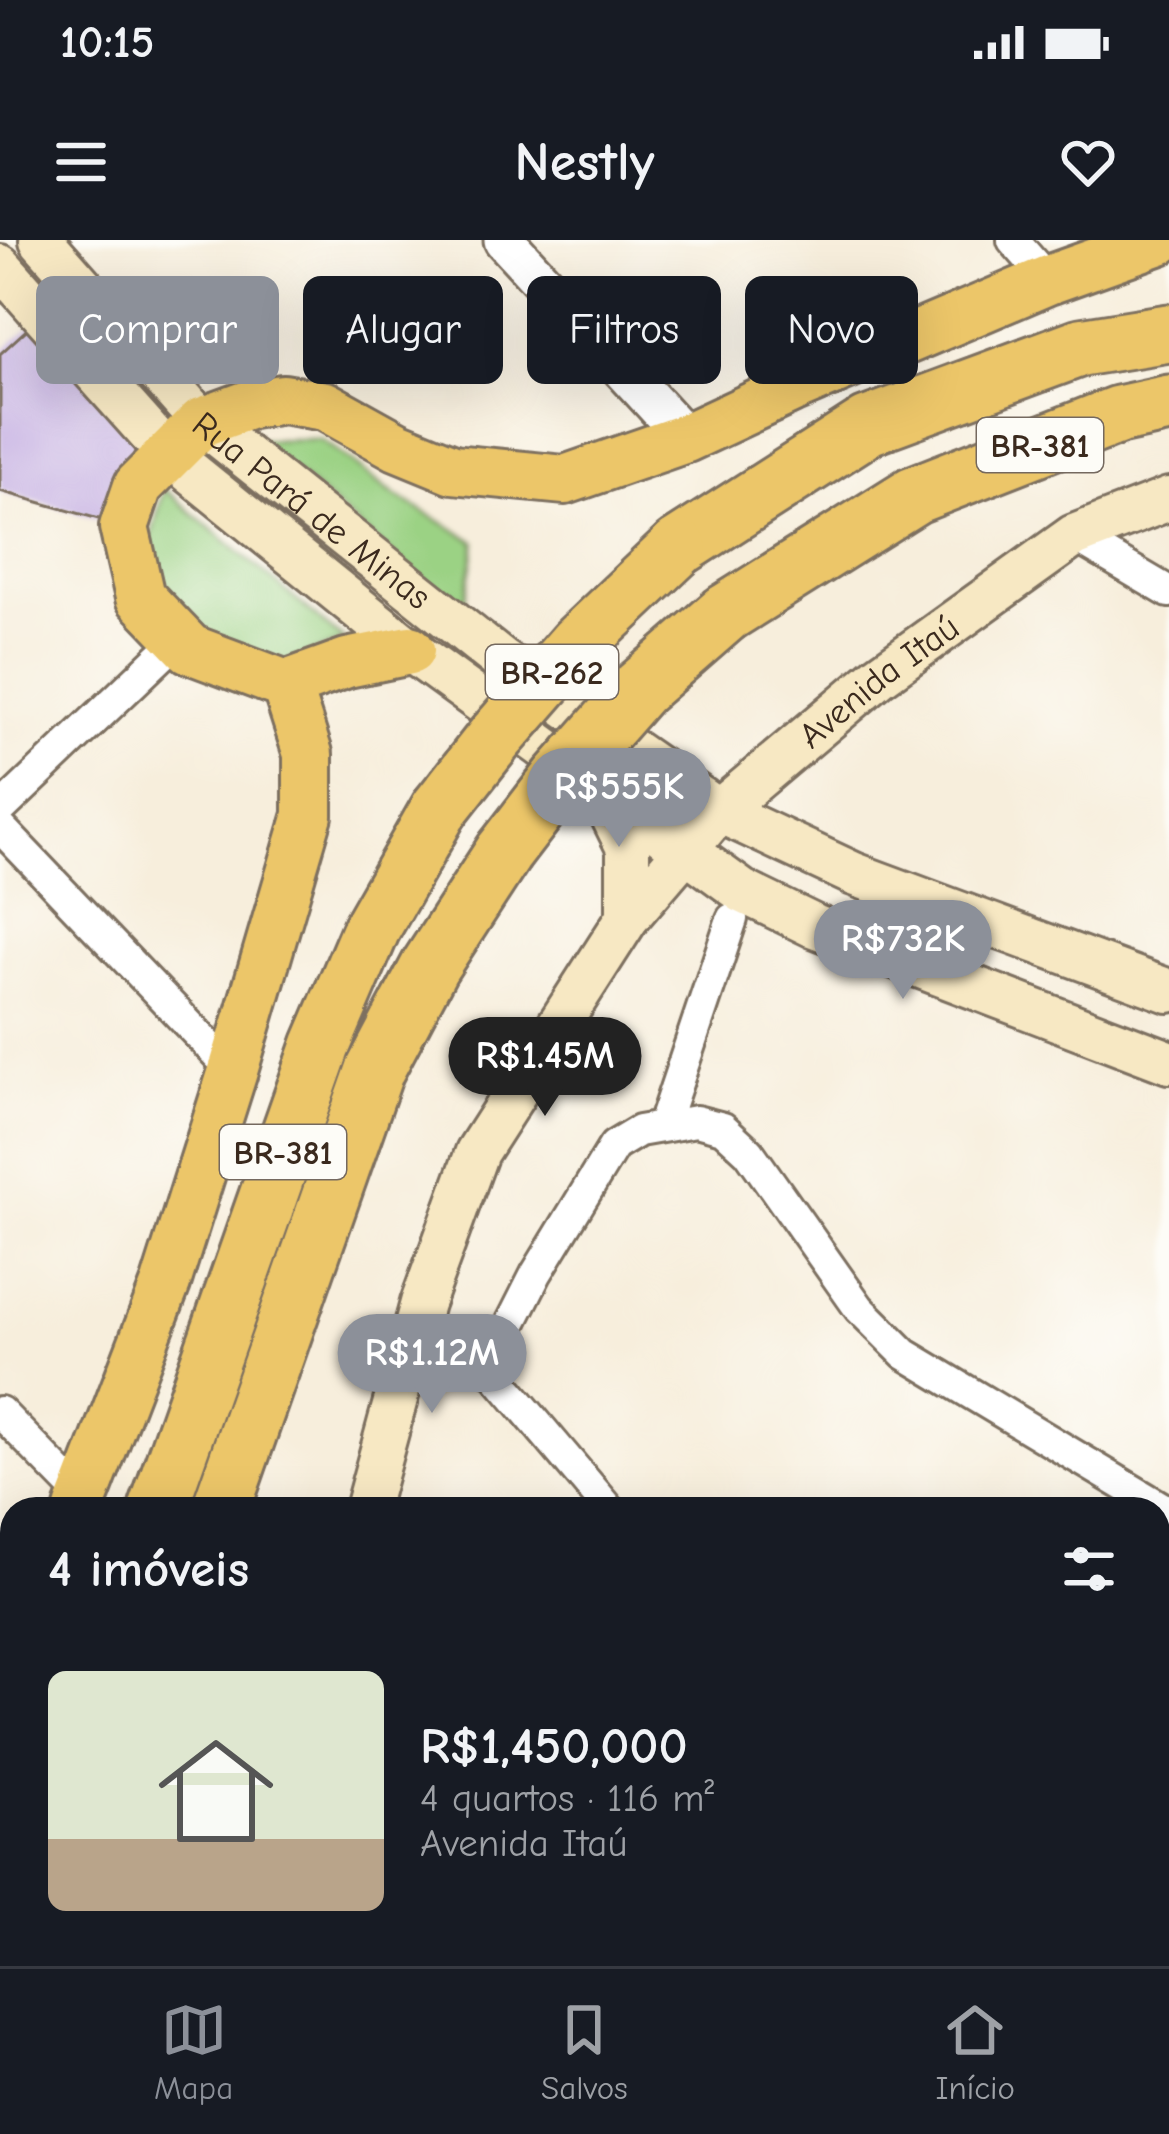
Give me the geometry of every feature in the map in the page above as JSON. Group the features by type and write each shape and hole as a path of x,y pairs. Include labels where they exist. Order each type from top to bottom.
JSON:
{"highway":[{"name":"BR-381","path":"678,548 868,426 1081,347 1169,333"},
{"name":"BR-381","path":"726,613 914,495 1118,415 1169,404"},
{"name":"BR-262","path":"440,808 577,644 678,548"},
{"name":"BR-262","path":"504,852 639,689 726,613"},
{"name":"BR-381","path":"162,1497 321,1046 371,929 440,808"},
{"name":"BR-381","path":"225,1497 375,1070 430,966 504,852"}],"main road":[{"name":"Rua Pará de Minas","path":"40,240 185,438 719,812 854,874 1169,991"},
{"path":"410,650 347,663 286,685 190,649 140,597 124,527 138,486 185,438 251,404 283,399 325,406 397,446 453,469 565,481 686,438 1048,280 1160,240"},
{"name":"Rua Pará de Minas","path":"0,266 410,650 742,890 814,926 1169,1062"},
{"name":"Avenida Itaú","path":"369,1497 422,1303 478,1152 628,917 719,812 879,676 1074,536 1169,499"},
{"path":"84,1497 166,1283 308,814 308,754 286,685"},
{"path":"598,787 628,848 628,917"}],"street":[{"path":"503,240 686,438"},
{"path":"1012,240 1048,280"},
{"path":"1074,536 1169,592"},
{"path":"0,810 179,638"},
{"path":"0,826 233,1071"},
{"path":"663,1125 732,919"},
{"path":"599,1497 489,1367 536,1274 614,1146 639,1131 696,1121 723,1128 749,1151 859,1308 905,1354 1144,1497"},
{"path":"0,1412 75,1497"}],"green space":[{"path":"320,439 396,496 476,542 463,613 256,440"},
{"path":"164,489 344,640 282,665 183,633 148,549"}],"building":[{"path":"34,323 36,384 90,384 141,439 102,520 0,491 0,354"}]}
